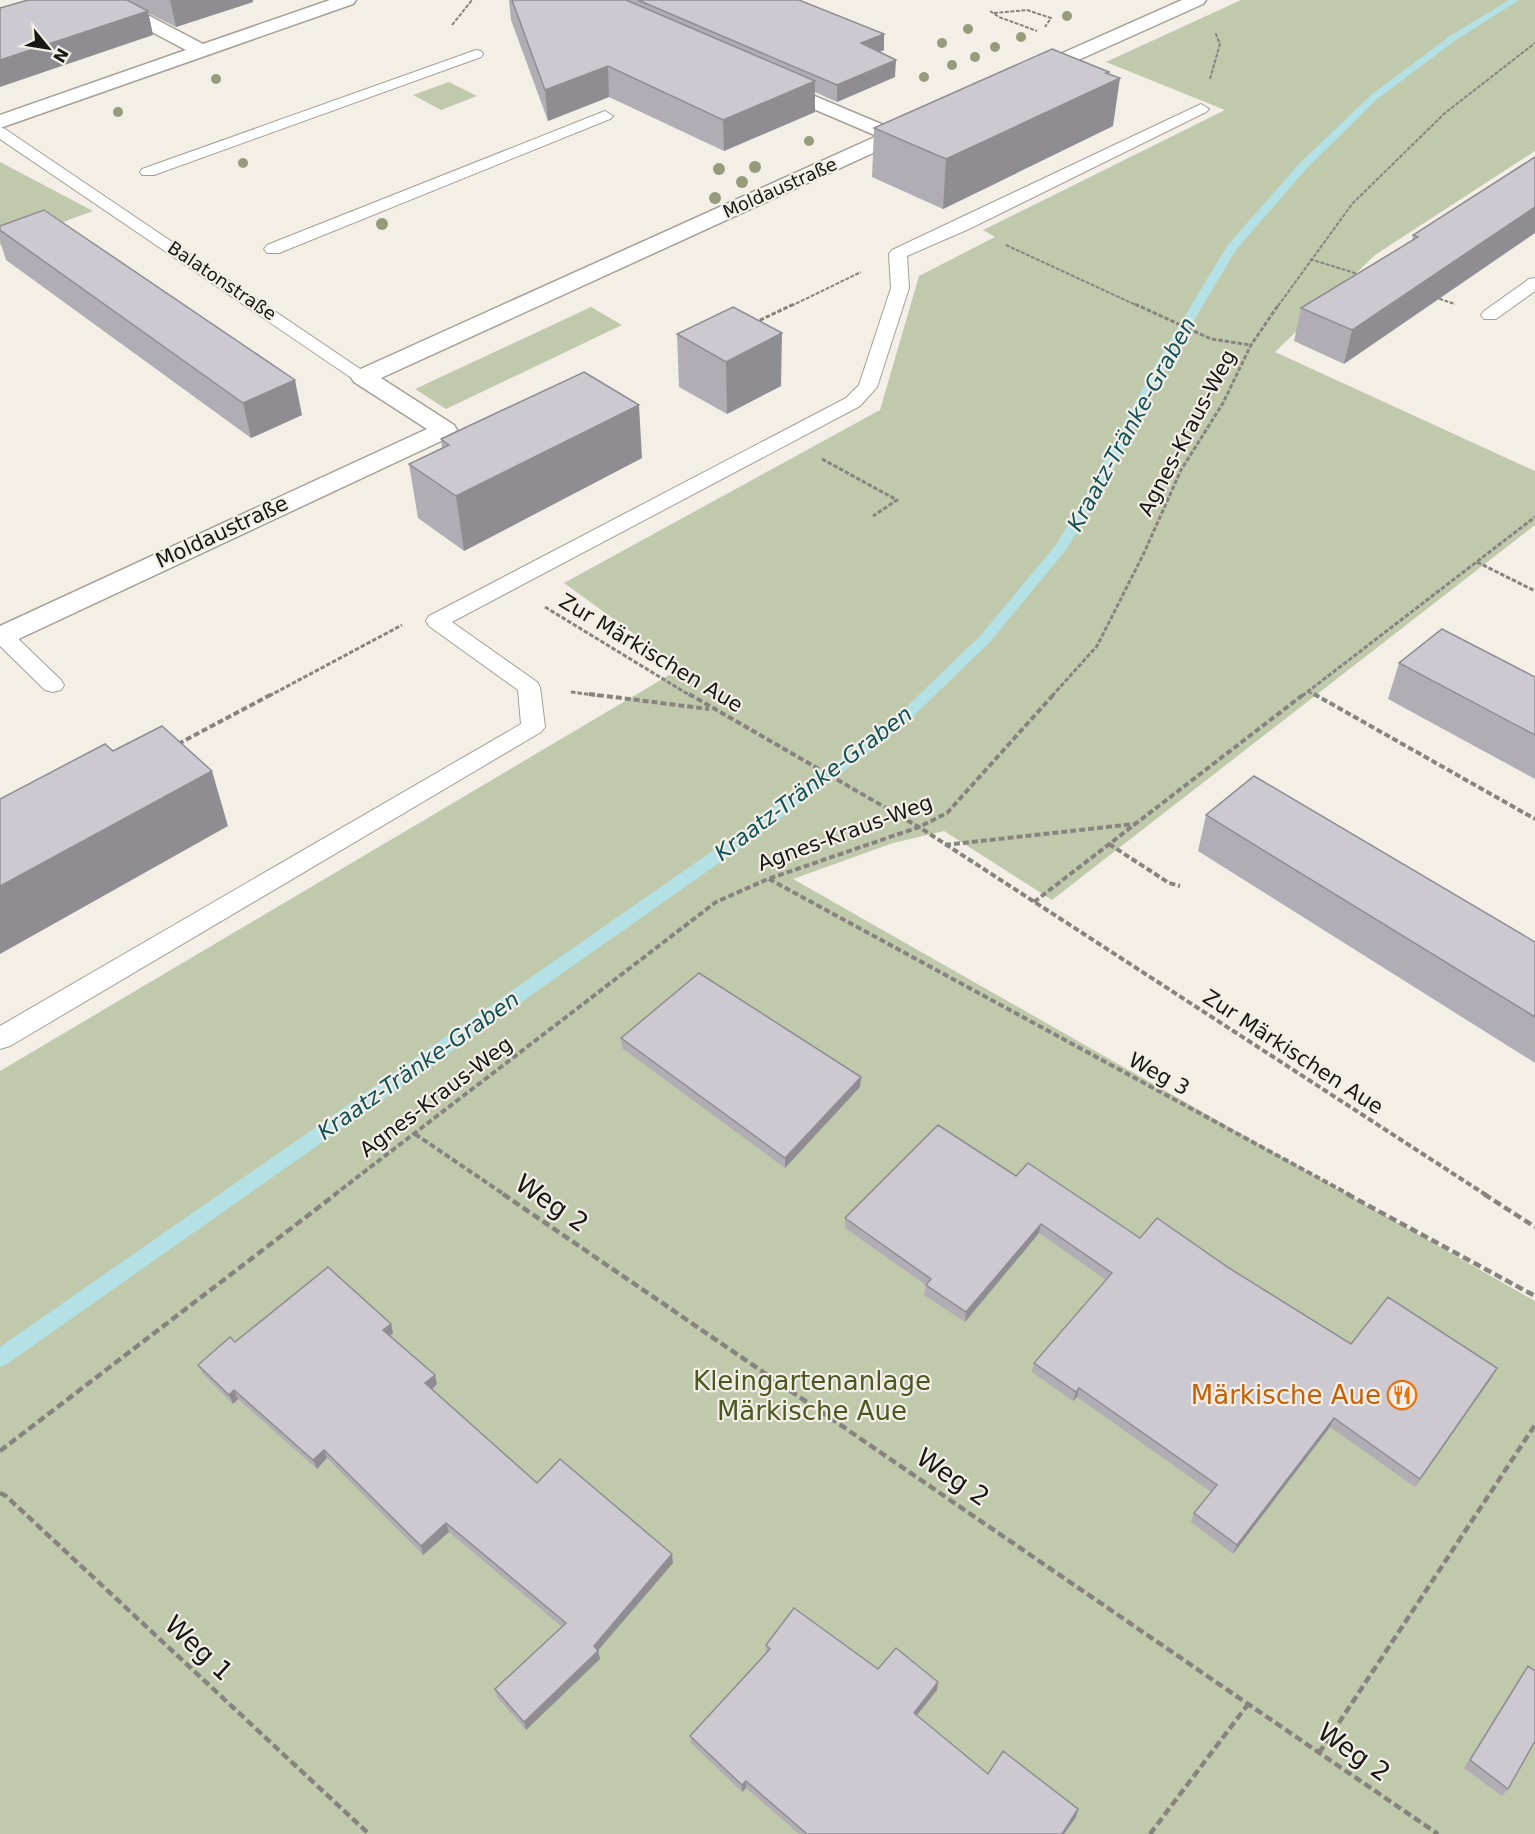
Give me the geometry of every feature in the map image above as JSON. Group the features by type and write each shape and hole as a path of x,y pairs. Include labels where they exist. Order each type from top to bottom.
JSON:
{"street":[{"path":"105,0 200,50"},
{"path":"0,122 347,0"},
{"path":"1017,81 1197,0"},
{"path":"758,78 893,136"},
{"name":"Moldaustraße","path":"363,377 934,118"},
{"name":"Balatonstraße","path":"363,377 445,430"},
{"name":"Moldaustraße","path":"1,637 445,430"}],"lane":[{"path":"148,172 476,54"},
{"path":"0,1039 532,727 529,687 437,621 853,402 868,387 900,288 898,254 963,225 1201,109"},
{"path":"273,249 604,116"},
{"name":"Balatonstraße","path":"0,132 363,377"},
{"path":"1490,315 1535,283"},
{"path":"1,637 54,685"}],"path":[{"path":"450,28 472,0"},
{"path":"990,11 994,13 1041,33 1051,18 1027,10 994,13"},
{"path":"1171,12 1215,32 1220,44 1201,109"},
{"name":"Agnes-Kraus-Weg","path":"0,1451 716,902 768,879 919,827 947,813 1097,645 1144,553 1181,470 1223,403 1251,345 1310,259 1352,204 1445,113 1535,43"},
{"path":"963,225 1211,339 1251,345"},
{"path":"1310,259 1366,276"},
{"path":"746,326 831,285"},
{"path":"1434,298 1490,315"},
{"path":"784,438 897,500 873,516"},
{"path":"919,827 1034,902 1535,517"},
{"path":"1476,562 1535,591"},
{"name":"Zur Märkischen Aue","path":"509,584 713,709 919,827"},
{"path":"170,748 406,623"},
{"path":"529,687 713,709"},
{"path":"1308,691 1535,819"},
{"path":"944,845 1136,824"},
{"path":"1108,844 1169,883 1180,886"},
{"name":"Weg 3","path":"768,879 1535,1296"},
{"name":"Zur Märkischen Aue","path":"1034,902 1535,1227"},
{"name":"Weg 2","path":"415,1134 1438,1834"},
{"path":"1319,1753 1535,1425"},
{"name":"Weg 1","path":"0,1493 6,1496 369,1834"},
{"path":"1149,1834 1249,1703"}],"green space":[{"name":"Kleingartenanlage Märkische Aue","path":"1241,0 1535,0 1535,151 1375,255 1275,352 1535,471 1535,525 1052,900 944,831 893,843 793,879 1535,1301 1535,1834 0,1834 0,1071 681,668 564,583 880,410 919,276 995,237 983,230 1225,110 1106,62"},
{"path":"449,82 477,96 441,110 413,95"},
{"path":"0,162 93,211 0,245"},
{"path":"591,307 622,325 446,409 415,389"}],"building":[{"path":"28,0 127,0 148,11 0,60 0,8"},
{"path":"512,0 626,0 815,81 723,120 608,66 545,90"},
{"path":"638,0 799,0 884,34 861,43 896,60 837,85"},
{"path":"1052,49 1120,78 946,159 874,128"},
{"path":"1535,157 1535,207 1352,330 1301,308 1418,237 1413,235"},
{"path":"44,210 295,380 243,403 0,230 0,226"},
{"path":"733,307 782,333 726,362 677,334"},
{"path":"584,372 639,405 456,496 409,464 449,445 441,439"},
{"path":"1442,629 1535,677 1535,735 1399,663"},
{"path":"162,726 212,771 0,886 0,799 105,744 113,751"},
{"path":"1254,776 1535,942 1535,1017 1206,815"},
{"path":"699,973 861,1077 785,1158 621,1038"},
{"path":"938,1125 1016,1176 1028,1163 1140,1238 1157,1218 1229,1268 1351,1344 1388,1297 1497,1368 1420,1479 1334,1418 1237,1545 1194,1513 1217,1485 1079,1388 1076,1392 1034,1363 1112,1273 1041,1224 966,1312 926,1285 931,1279 845,1218"},
{"path":"328,1267 391,1324 383,1330 435,1375 425,1383 537,1483 560,1459 672,1554 594,1646 598,1651 524,1722 495,1689 566,1623 446,1523 421,1546 324,1450 313,1460 234,1390 229,1395 198,1365 230,1337 235,1342"},
{"path":"794,1608 878,1669 896,1648 938,1682 914,1713 988,1774 1003,1751 1078,1809 1062,1834 807,1834 746,1781 742,1785 690,1736 770,1649 766,1645"},
{"path":"1528,1666 1535,1671 1535,1741 1508,1789 1470,1760"}],"waterway":[{"name":"Kraatz-Tränke-Graben","path":"0,1358 750,833 895,726 985,639 1060,548 1091,499 1160,367 1231,248 1302,167 1374,97 1453,38 1515,0"}],"place":[{"name":"Märkische Aue","path":"1402,1395"}]}
